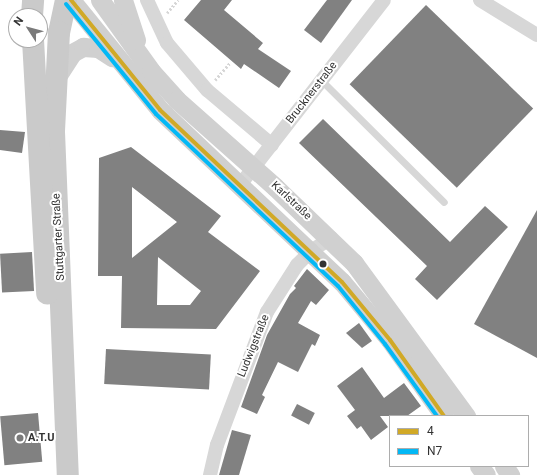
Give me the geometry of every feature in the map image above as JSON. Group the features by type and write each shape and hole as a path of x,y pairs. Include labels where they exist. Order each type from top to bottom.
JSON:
{"main road":[{"name":"Stuttgarter Straße","path":"66,0 60,23 55,81 54,132 68,475"},
{"name":"Karlstraße","path":"71,0 122,66 160,110 311,251 342,282 390,340 443,415"},
{"name":"Karlstraße","path":"100,0 142,57 177,100 331,238 367,279 465,415"},
{"path":"124,0 142,57"},
{"path":"55,81 72,52 83,47 98,48 122,66"},
{"name":"Stuttgarter Straße","path":"33,48 49,325 54,475"},
{"path":"480,467 486,475"}],"street":[{"path":"146,0 167,43 207,90 272,144"},
{"name":"Brucknerstraße","path":"240,185 384,0"},
{"path":"480,0 537,35"},
{"name":"Ludwigstraße","path":"210,475 226,418 267,312 297,266 311,251 331,238"}],"lane":[{"path":"321,80 444,202"}],"path":[{"path":"207,90 230,63"}],"building":[{"path":"201,0 232,0 224,10 263,43 258,49 291,71 279,88 244,64 241,69 184,20"},
{"path":"327,0 352,0 321,43 304,30"},
{"path":"426,5 533,109 457,188 350,84"},
{"path":"323,119 450,242 485,206 508,227 437,300 415,279 427,266 299,143"},
{"path":"0,130 25,132 22,153 0,150"},
{"path":"131,147 221,216 208,232 260,271 216,329 121,328 122,276 98,276 99,158","holes":["132,187 177,222 132,258","158,257 201,291 190,305 157,305"]},
{"path":"537,210 537,358 474,324"},
{"path":"32,252 34,291 2,293 0,254"},
{"path":"307,269 329,290 316,305 311,301 298,323 320,335 315,346 312,344 298,372 278,362 262,395 265,397 257,414 241,407 267,335 290,294 296,288 294,286"},
{"path":"359,323 372,341 362,348 346,333"},
{"path":"106,349 211,354 209,389 104,384"},
{"path":"362,367 384,398 404,383 421,406 408,415 380,416 388,427 371,440 361,426 357,429 347,416 355,410 337,386"},
{"path":"297,404 315,413 309,425 291,416"},
{"name":"A.T.U","path":"38,413 42,462 4,465 0,416"},
{"path":"232,430 251,435 239,475 219,475"}],"transit line":[{"name":"4","path":"71,0 160,110 342,282 390,340 443,415"},
{"name":"N7","path":"66,4 156,114 338,286 385,344 436,415"}],"place":[{"name":"A.T.U","path":"20,438"}]}
